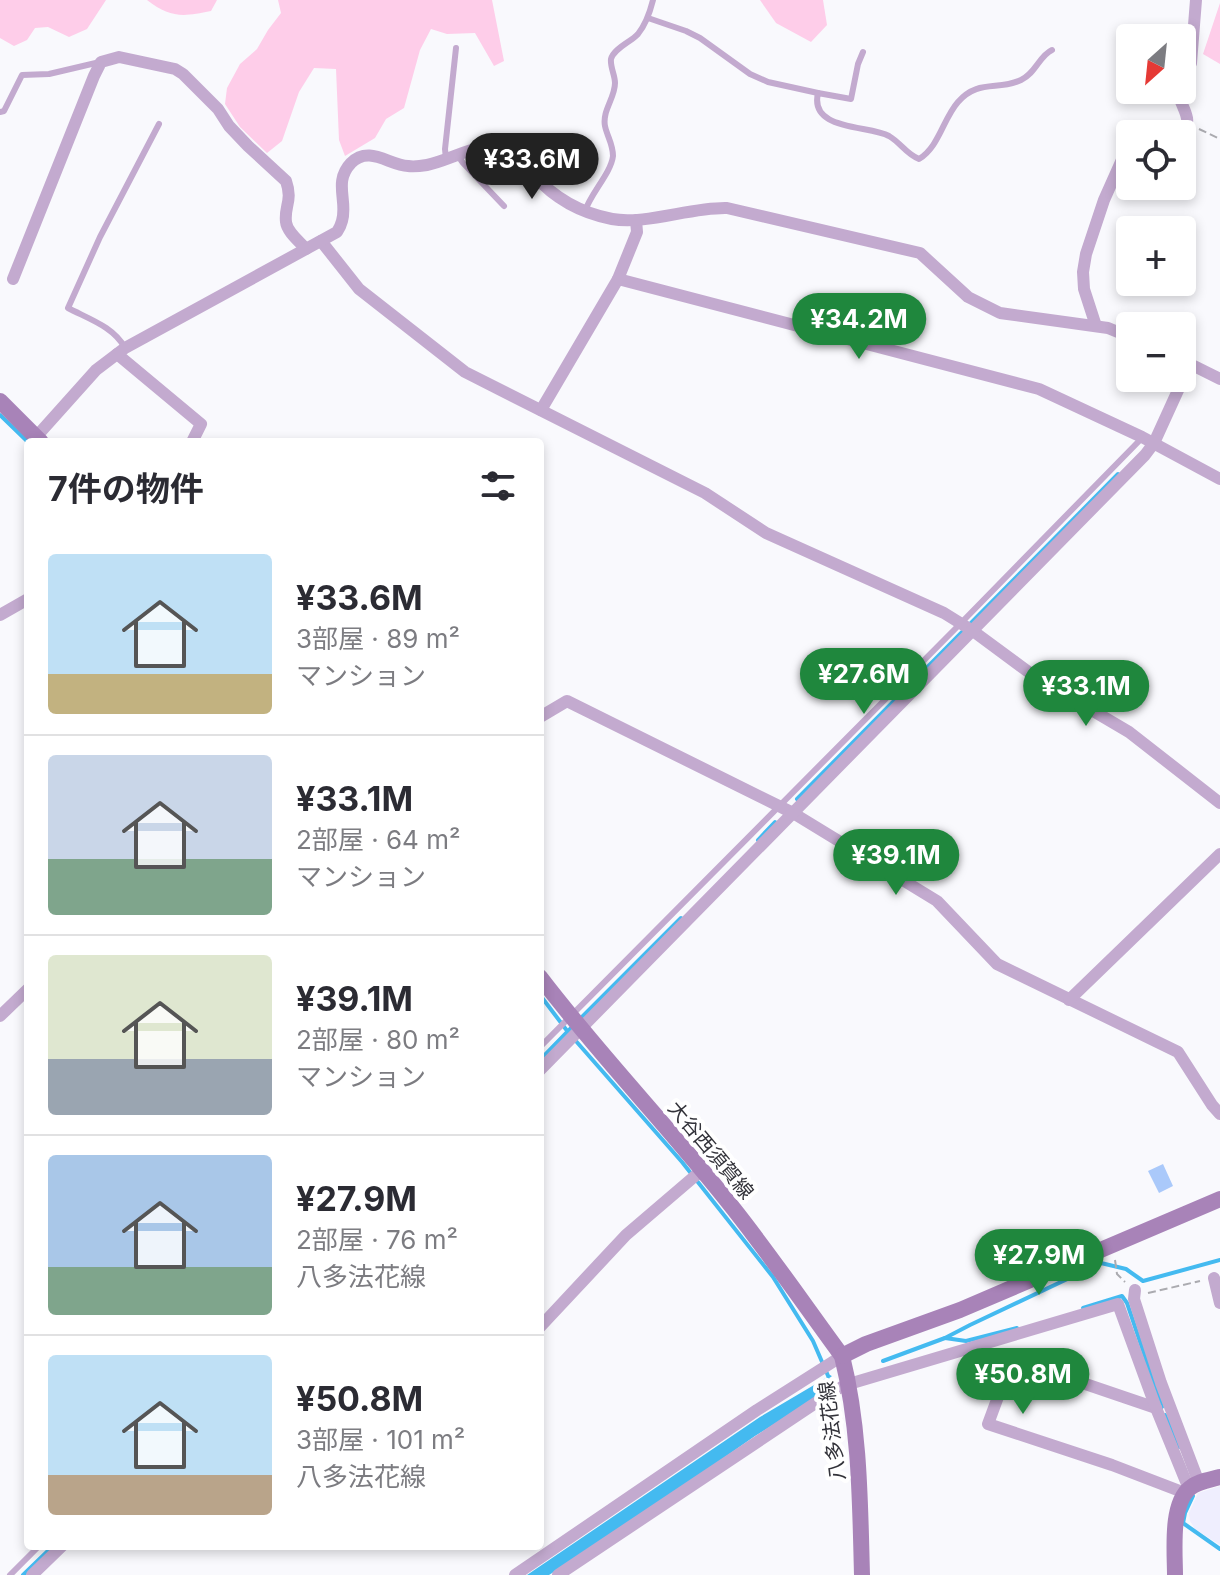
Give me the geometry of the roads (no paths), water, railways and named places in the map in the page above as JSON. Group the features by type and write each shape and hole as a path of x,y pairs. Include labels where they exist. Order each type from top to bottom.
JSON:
{"main road":[{"path":"0,401 37,438"},
{"name":"大谷西須賀線","path":"544,982 734,1209 842,1356"},
{"name":"八多法花線","path":"862,1575 857,1446 842,1356 866,1344 960,1310 1220,1199"},
{"path":"1175,1575 1177,1514 1191,1488 1220,1477"}],"street":[{"path":"1194,24 1196,0"},
{"path":"13,279 94,76 101,62 119,57 175,69 218,109 229,126 286,181 290,193 286,222 306,249"},
{"path":"41,438 96,370 121,351 337,232 343,219 341,182 350,164 362,155 407,166 427,165 496,144 510,149 545,188 563,202 585,211 613,219 636,220 707,207 743,211 920,253 968,297 1000,313 1116,331"},
{"path":"1096,326 1084,289 1083,272 1104,200 1116,173"},
{"path":"541,410 618,279 637,232 636,220"},
{"path":"321,241 359,289 465,372 705,493 766,533 944,613 1034,676 1129,732 1220,803"},
{"path":"618,279 1039,389 1148,440 1220,479"},
{"path":"121,351 201,424 194,438"},
{"path":"1196,367 1220,379"},
{"path":"544,1065 576,1024 793,813 967,627 1145,455 1148,440 1171,392"},
{"path":"0,615 24,601"},
{"path":"544,715 567,701 793,813 937,901 997,964 1178,1052 1220,1114"},
{"path":"1069,1000 1220,854"},
{"path":"0,1016 24,993"},
{"path":"544,1323 626,1235 702,1170"},
{"path":"1214,1278 1220,1303"},
{"path":"1135,1290 1134,1299 1191,1488"},
{"path":"558,1575 835,1390 1118,1304 1156,1408 1191,1488"},
{"path":"515,1575 757,1410 842,1356"},
{"path":"1156,1408 1012,1359 988,1424 1191,1488"},
{"path":"32,1575 58,1550"}],"lane":[{"path":"585,211 613,157 605,116 615,82 611,61 613,54 640,32 653,0"},
{"path":"648,18 700,38 750,74 768,82 851,99 863,52"},
{"path":"456,48 445,149 463,163 504,206"},
{"path":"818,93 816,102 828,117 850,128 887,135 910,156 919,159 927,154 956,104 970,91 1023,79 1037,67 1043,54 1052,50"},
{"path":"0,112 4,111 22,75 49,74 101,62"},
{"path":"121,351 120,339 111,331 68,308 106,225 159,124"},
{"path":"544,1044 576,1024 779,806 967,627"},
{"path":"10,1575 35,1550"}],"water":[{"path":"831,1375 835,1387 755,1436 634,1521 549,1575 527,1575 760,1417"}],"waterway":[{"path":"0,415 24,438"},
{"path":"797,799 1118,474"},
{"path":"758,840 775,822"},
{"path":"580,1019 681,918"},
{"path":"544,1000 682,1162 773,1277 813,1341 829,1378"},
{"path":"544,1056 574,1025"},
{"path":"883,1361 945,1338 1101,1263 1126,1269 1143,1281 1220,1260"},
{"path":"1083,1308 1122,1296 1162,1407"},
{"path":"945,1338 966,1341 1017,1328"},
{"path":"1165,1415 1179,1447"},
{"path":"1193,1496 1183,1523 1220,1549"},
{"path":"23,1575 49,1550"}]}
